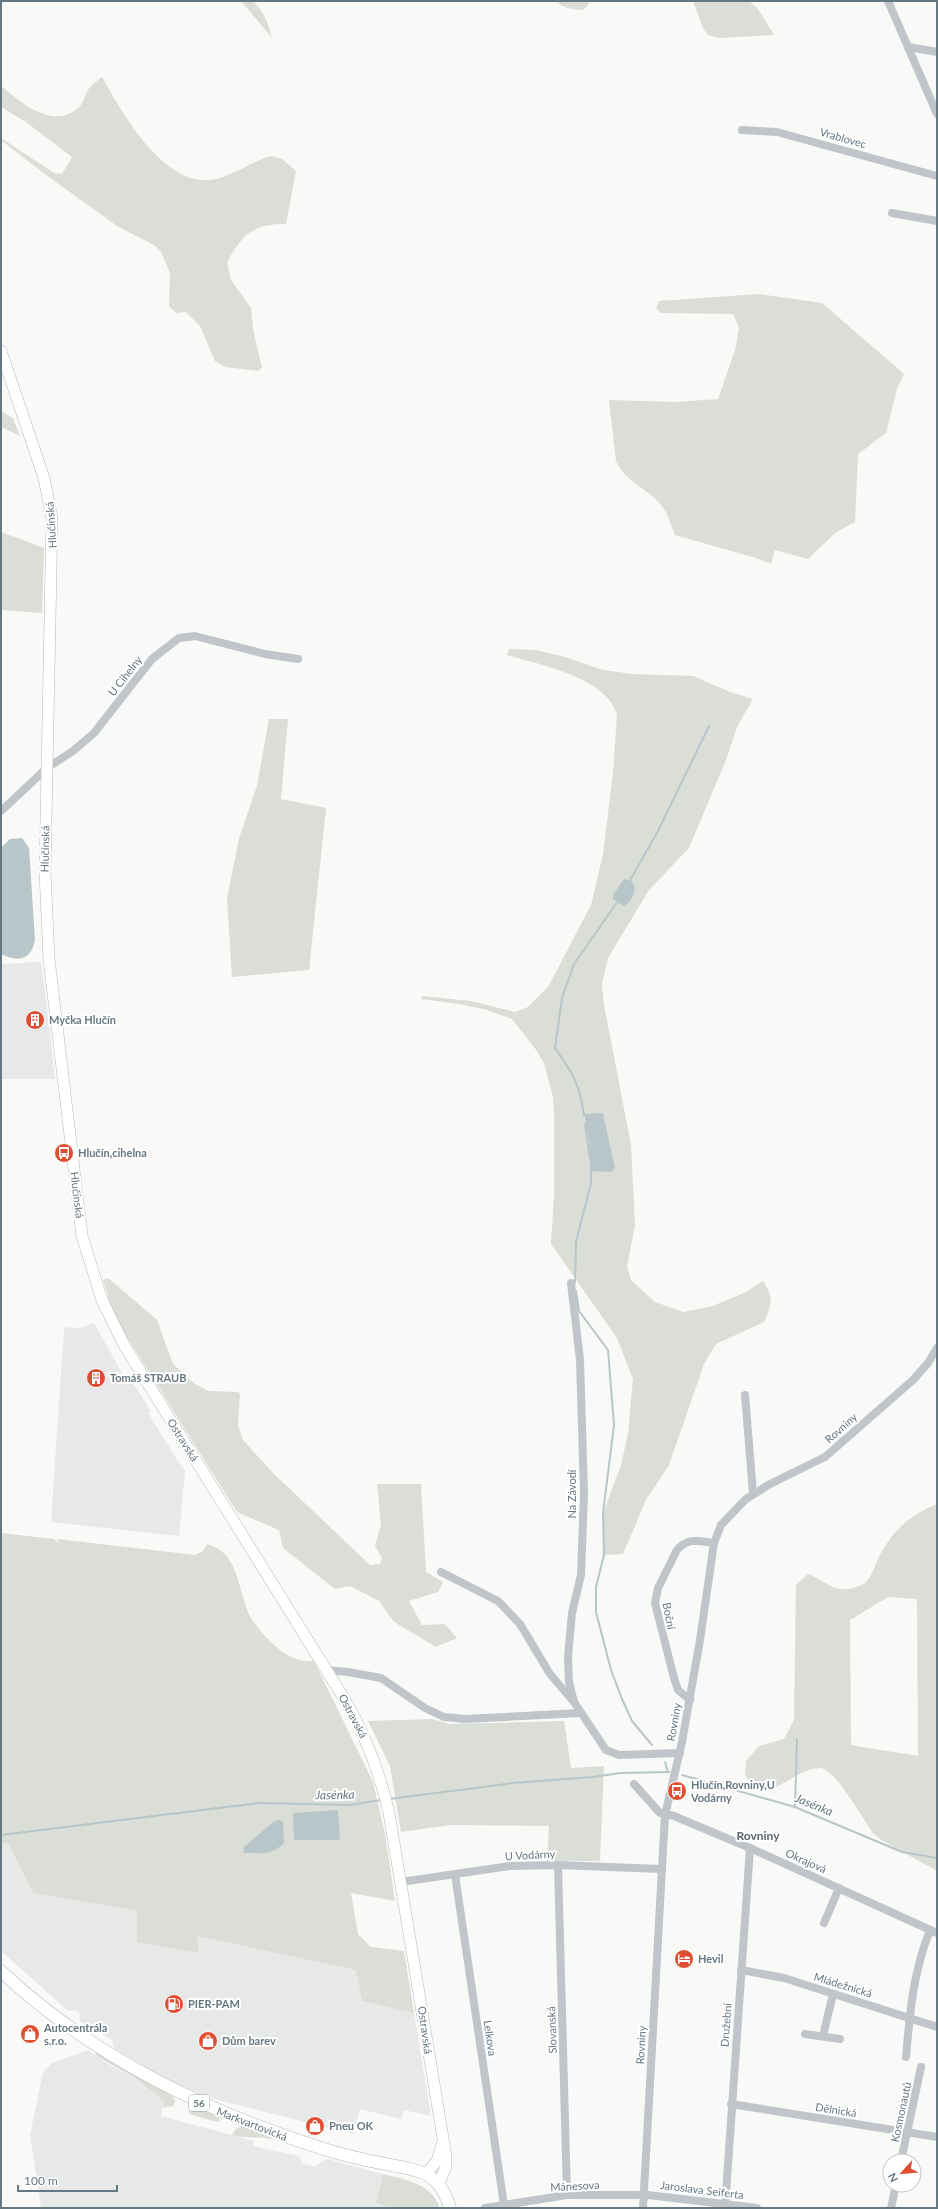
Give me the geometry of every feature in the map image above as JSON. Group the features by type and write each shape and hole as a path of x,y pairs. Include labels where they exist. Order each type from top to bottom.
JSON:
{"main road":[{"name":"Markvartovická","path":"1,1971 54,2014 105,2050 184,2095 232,2117 293,2139 360,2159 426,2174 439,2184 446,2194 450,2208"}],"street":[{"path":"888,1 937,114"},
{"path":"908,47 937,52"},
{"name":"Vrablovec","path":"742,130 778,132 937,176"},
{"path":"892,213 937,222"},
{"name":"Hlučínská","path":"1,351 44,478 52,518 47,768 46,916 60,1060 85,1250 95,1282 110,1319 124,1345"},
{"name":"U Cihelny","path":"1,811 47,768 73,751 94,733 152,659 179,638 195,636 265,654 298,659"},
{"name":"Na Závodí","path":"572,1283 580,1360 584,1493 581,1575 572,1613 568,1657 569,1682 574,1702"},
{"name":"Ostravská","path":"124,1345 327,1670 357,1721 377,1766 390,1813 442,2141 446,2156 446,2166 439,2184"},
{"name":"Rovniny","path":"643,2208 665,1815 680,1752 690,1700 714,1543 721,1525 753,1493 825,1457 913,1380 928,1363 937,1348"},
{"path":"745,1395 753,1493"},
{"name":"Boční","path":"690,1700 678,1690 662,1635 655,1596 683,1543 691,1540 714,1543"},
{"name":"Na Závodí","path":"441,1572 498,1601 520,1624 550,1674 574,1702 580,1713 609,1753 619,1755 680,1752"},
{"path":"327,1670 381,1678 425,1708 444,1718 465,1719 580,1713"},
{"path":"634,1784 660,1813 665,1815"},
{"name":"Okrajová","path":"665,1815 674,1816 750,1848 934,1931"},
{"name":"Družební","path":"725,2206 750,1848"},
{"name":"U Vodárny","path":"401,1882 510,1866 558,1865 661,1869"},
{"name":"Slovanská","path":"558,1865 567,2195"},
{"name":"Lelkova","path":"455,1875 504,2205"},
{"path":"824,1922 839,1888"},
{"path":"906,2057 909,2017 917,1968 934,1931"},
{"name":"Mládežnická","path":"741,1970 784,1978 937,2026"},
{"path":"823,2036 833,1994"},
{"path":"805,2034 840,2040"},
{"name":"Kosmonautů","path":"903,2153 921,2066"},
{"name":"Dělnická","path":"731,2104 937,2137"},
{"name":"Ostravská","path":"426,2174 437,2161 442,2141"},
{"path":"891,2208 894,2193"},
{"name":"Mánesova","path":"485,2208 567,2195 644,2195"},
{"name":"Jaroslava Seiferta","path":"644,2195 725,2206 757,2208"}],"shaded area":[{"path":"241,1 253,1 257,5 265,18 272,38"},
{"path":"557,1 589,1 588,5 583,10 562,6"},
{"path":"693,1 749,1 758,9 774,35 719,38 708,35 703,28"},
{"path":"102,77 121,110 148,146 163,161 180,173 198,180 216,179 270,156 282,159 296,171 286,224 265,226 250,232 238,244 227,262 231,280 251,308 253,329 262,368 258,371 225,367 215,361 200,326 186,312 176,313 169,306 170,273 161,252 154,245 117,226 42,172 1,140 1,138 54,173 62,174 72,157 26,122 1,107 1,86 18,100 38,112 60,116 70,113 80,106 83,103 89,88"},
{"path":"759,294 822,303 904,374 897,389 886,433 858,454 855,522 835,533 808,559 775,550 771,564 756,558 675,535 667,515 659,502 625,475 616,461 609,400 675,402 718,399 736,347 739,327 733,314 661,313 656,308 659,301"},
{"path":"1,411 13,418 20,436 1,427"},
{"path":"1,532 44,548 42,613 1,610"},
{"path":"509,649 536,650 565,657 603,670 632,674 693,676 730,692 753,699 737,727 726,760 689,848 649,890 608,958 602,984 604,1005 631,1145 635,1225 627,1267 631,1280 655,1302 684,1312 713,1306 748,1291 763,1281 769,1292 771,1301 764,1322 716,1344 704,1364 669,1465 646,1500 623,1554 604,1555 603,1513 621,1465 628,1434 633,1379 617,1338 551,1244 554,1196 554,1117 553,1097 544,1063 537,1051 512,1019 487,1010 459,1004 421,999 422,996 471,1001 515,1012 528,1007 548,987 591,905 603,854 613,773 617,714 610,701 600,691 586,682 554,668 507,655","holes":["603,1113 615,1167 601,1171 591,1171 589,1142 584,1116"]},
{"path":"269,719 288,719 281,799 326,808 309,970 232,977 227,899 239,838 257,786"},
{"path":"22,838 29,848 35,940 33,947 27,956 18,959 1,954 1,848 10,839"},
{"path":"624,879 633,883 634,891 631,899 624,906 613,899 613,895"},
{"path":"41,962 55,1079 1,1079 1,964"},
{"path":"603,1113 615,1167 612,1172 591,1171 590,1168 589,1142 584,1114"},
{"path":"108,1278 157,1320 173,1364 195,1384 209,1391 238,1392 240,1394 238,1425 243,1440 272,1472 370,1565 380,1564 382,1558 375,1546 381,1525 377,1484 421,1484 426,1572 443,1582 438,1592 409,1601 422,1625 445,1624 457,1638 436,1647 394,1622 379,1601 350,1586 335,1589 283,1548 279,1530 237,1512 115,1318 103,1280"},
{"path":"94,1323 122,1373 135,1386 151,1411 148,1413 185,1472 179,1536 51,1522 64,1328 73,1327 76,1329"},
{"path":"937,1504 937,1871 893,1847 874,1834 842,1786 827,1771 821,1768 815,1768 795,1776 771,1790 751,1784 745,1775 746,1761 759,1746 784,1739 794,1720 796,1585 808,1574 841,1589 862,1585 869,1578 879,1556 897,1530 911,1518","holes":["888,1597 917,1599 918,1756 851,1745 850,1620"]},
{"path":"1,1533 54,1539 58,1543 57,1539 195,1555 203,1551 207,1544 218,1549 226,1556 236,1575 246,1608 260,1630 272,1643 292,1658 301,1661 314,1661 373,1782 385,1834 395,1901 351,1893 358,1934 371,1947 404,1951 414,2013 362,2001 356,1970 197,1936 199,1953 137,1942 137,1911 33,1893 8,1843 1,1844"},
{"path":"433,1719 449,1724 564,1721 571,1768 604,1766 600,1861 547,1861 549,1826 451,1825 401,1832 390,1766 368,1721"},
{"path":"338,1810 340,1840 294,1840 293,1813"},
{"path":"278,1820 283,1821 284,1843 270,1852 243,1853 244,1847 273,1822"},
{"path":"8,1843 33,1893 137,1911 199,1953 196,1935 357,1970 362,2001 414,2013 431,2116 404,2110 401,2119 360,2109 353,2134 217,2100 165,2079 114,2048 112,2040 81,2022 79,2018 81,2014 75,2010 68,2011 1,1951 1,1844"},
{"path":"88,2050 108,2064 135,2078 164,2101 161,2116 254,2141 253,2146 299,2156 303,2164 316,2167 318,2164 327,2159 383,2174 376,2203 391,2208 41,2208 30,2135 43,2072 52,2063"},
{"path":"97,2051 172,2095 175,2101 173,2106 163,2108 164,2101 135,2078 95,2055"},
{"path":"197,2107 219,2117 220,2121 217,2122 189,2114 189,2109"},
{"path":"241,2126 272,2138 242,2137 232,2135 235,2130"},
{"path":"383,2174 409,2181 424,2188 431,2193 440,2208 391,2208 376,2203"}],"waterway":[{"path":"629,882 658,831 709,726"},
{"path":"584,1115 578,1087 566,1064 555,1048 562,998 574,964 618,901"},
{"path":"585,1124 590,1159"},
{"path":"575,1283 576,1242 591,1183 591,1169"},
{"path":"576,1291 579,1311 608,1350 614,1425 603,1513 604,1555 596,1587 596,1612 611,1670 622,1699 632,1721 652,1745"},
{"path":"795,1806 797,1739"},
{"path":"665,1762 668,1772"},
{"name":"Jasénka","path":"389,1799 513,1783 593,1777 620,1773 669,1772"},
{"name":"Jasénka","path":"682,1775 795,1807 902,1852 937,1858"},
{"name":"Jasénka","path":"1,1835 259,1803 350,1805 381,1800"}],"place":[{"name":"Myčka Hlučín","path":"35,1020"},
{"name":"Hlučín,cihelna","path":"64,1153"},
{"name":"Tomáš STRAUB","path":"96,1378"},
{"name":"Hlučín,Rovniny,U Vodárny","path":"677,1791"},
{"name":"Hevil","path":"684,1959"},
{"name":"PIER-PAM","path":"174,2004"},
{"name":"Autocentrála s.r.o.","path":"30,2034"},
{"name":"Dům barev","path":"208,2041"},
{"name":"Pneu OK","path":"315,2126"}],"district":[{"name":"Rovniny","path":"758,1836"}]}
